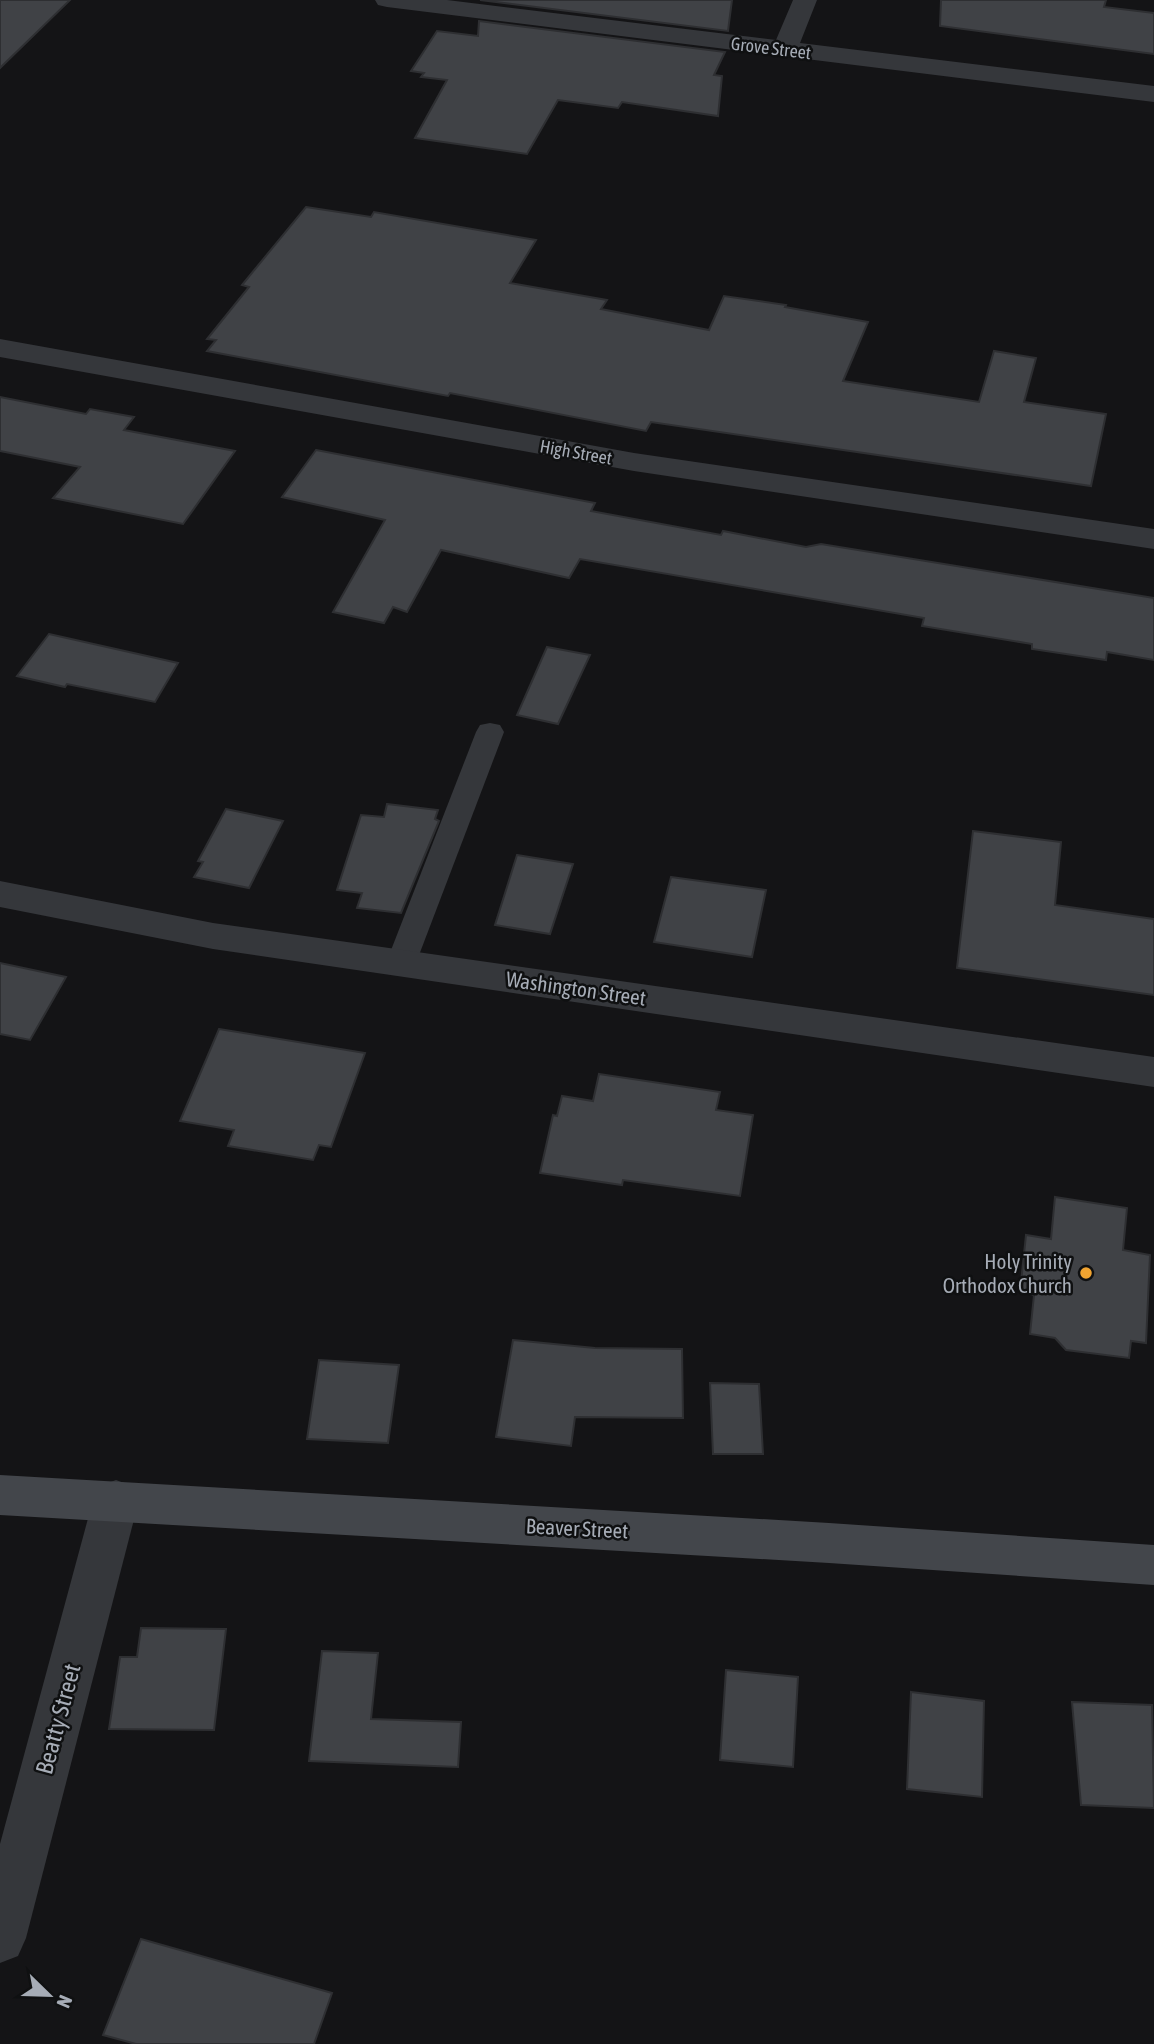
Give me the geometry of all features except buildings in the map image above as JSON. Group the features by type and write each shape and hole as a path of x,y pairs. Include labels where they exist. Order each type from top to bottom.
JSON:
{"main road":[{"name":"Beaver Street","path":"0,1495 1154,1565"}],"street":[{"name":"Grove Street","path":"387,0 1154,94"},
{"path":"785,49 805,0"},
{"name":"High Street","path":"0,348 645,464 1154,539"},
{"name":"Washington Street","path":"0,894 213,936 1154,1072"},
{"name":"Beatty Street","path":"0,1938 116,1500"}],"lane":[{"path":"401,963 490,732"}],"place":[{"name":"Holy Trinity Orthodox Church","path":"1086,1273"}]}
